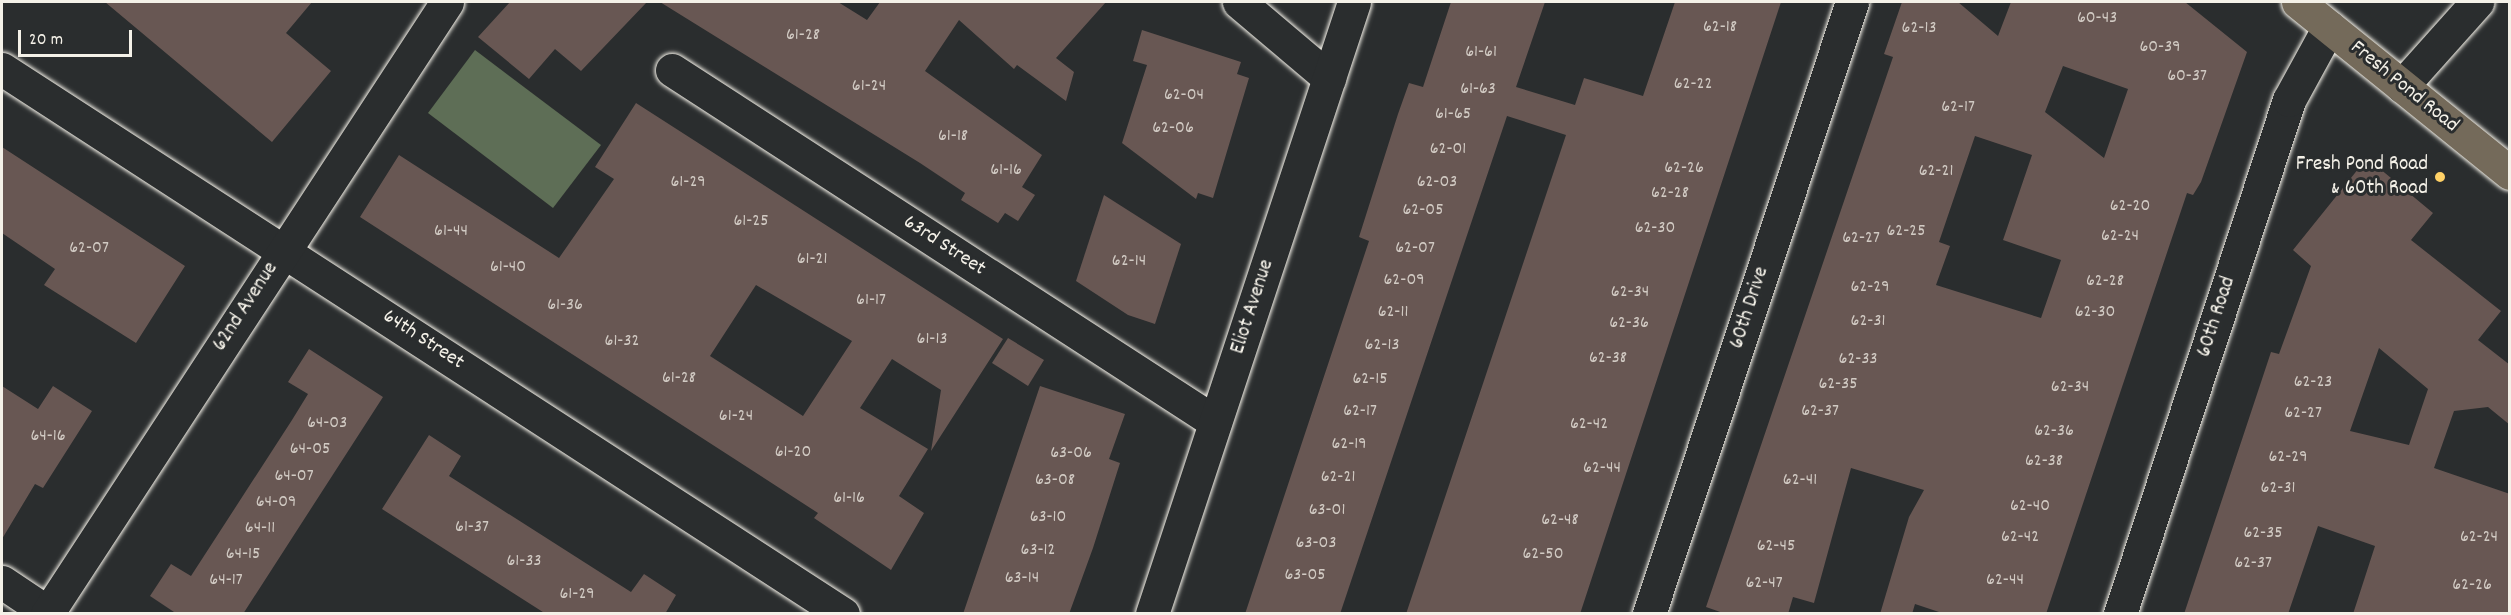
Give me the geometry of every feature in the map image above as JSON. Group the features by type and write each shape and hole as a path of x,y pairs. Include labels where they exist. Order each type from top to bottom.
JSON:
{"main road":[{"name":"Fresh Pond Road","path":"2298,2 2510,172"}],"street":[{"name":"62nd Avenue","path":"48,613 447,2"},
{"path":"1239,2 1329,78"},
{"name":"Eliot Avenue","path":"1152,614 1354,2"},
{"name":"60th Drive","path":"1649,614 1852,2"},
{"path":"2402,86 2477,2"},
{"name":"60th Road","path":"2120,614 2289,100 2329,27"},
{"name":"64th Street","path":"2,69 843,614"},
{"name":"63rd Street","path":"672,70 1215,422"},
{"path":"2,582 48,613"}],"green space":[{"path":"475,50 601,145 553,208 428,113"}],"building":[{"path":"105,2 312,2 286,33 331,71 272,142"},
{"path":"510,2 647,2 581,71 555,49 529,79 478,37"},
{"path":"660,2 838,2 867,20 880,2 1106,2 1056,58 1074,72 1066,101 1017,65 1014,69 959,20 925,71 1042,155 1022,187 1035,195 1018,221 1005,213 998,223 961,200 965,193 920,163"},
{"path":"1451,2 1545,2 1516,87 1575,105 1584,78 1643,96 1675,2 1781,2 1580,614 1406,614 1566,135 1507,116 1340,614 1245,614 1369,241 1359,237 1398,114 1409,83 1423,87"},
{"path":"1902,2 1958,2 1998,36 2011,2 2185,2 2247,52 2201,182 2193,195 2187,193 2046,614 1945,614 1915,604 1912,614 1880,614 1909,517 1924,490 1851,468 1814,603 1793,597 1788,614 1726,614 1706,607 1893,57 1884,54","holes":["2063,66 2128,89 2104,158 2045,112","1975,136 2032,155 2003,240 2061,260 2041,318 1936,285 1950,246 1939,242"]},
{"path":"1142,30 1241,62 1237,74 1249,78 1213,198 1198,193 1196,199 1122,143 1147,65 1133,61"},
{"path":"636,103 1003,339 931,451 941,390 892,359 860,408 928,449 899,496 924,513 891,570 814,518 818,513 360,217 399,155 559,258 614,179 595,167","holes":["756,285 852,341 803,416 710,356"]},
{"path":"2,147 185,266 136,343 44,285 55,269 2,233"},
{"path":"2367,158 2433,213 2411,240 2501,311 2478,340 2510,365 2510,425 2488,407 2454,411 2434,468 2510,494 2510,614 2353,614 2375,546 2318,526 2288,614 2184,614 2271,352 2279,354 2311,266 2293,250","holes":["2379,348 2428,389 2409,445 2350,431"]},
{"path":"1104,195 1181,244 1155,324 1128,315 1076,281"},
{"path":"1008,338 1044,360 1028,386 992,363"},
{"path":"309,349 383,397 243,614 177,614 150,596 171,564 191,576 292,420 308,394 288,382"},
{"path":"2,386 38,409 53,386 92,411 43,488 35,484 2,539"},
{"path":"1040,386 1125,414 1109,459 1120,463 1093,548 1069,614 963,614"},
{"path":"429,435 461,456 449,476 631,592 644,574 676,595 665,614 546,614 382,509"}],"place":[{"name":"Fresh Pond Road & 60th Road","path":"2440,177"}]}
